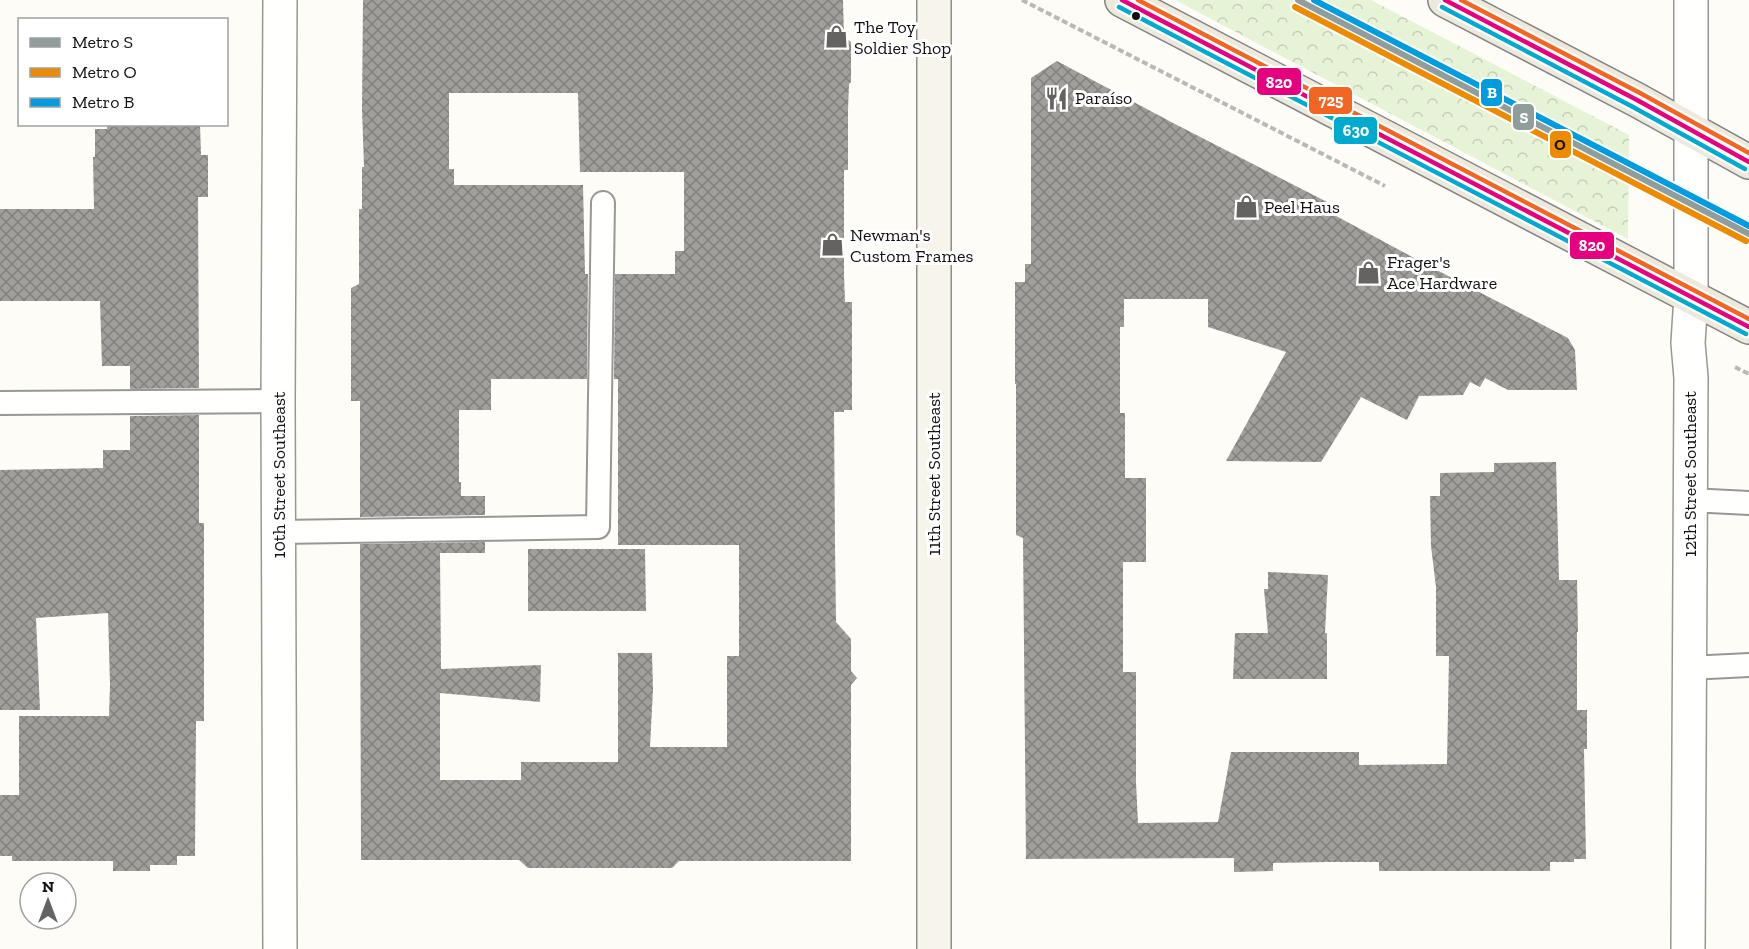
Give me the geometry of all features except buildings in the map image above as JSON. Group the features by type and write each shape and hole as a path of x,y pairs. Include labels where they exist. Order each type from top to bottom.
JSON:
{"main road":[{"name":"11th Street Southeast","path":"934,0 934,949"},
{"path":"1122,0 1749,327"},
{"path":"1445,0 1749,162"}],"street":[{"name":"10th Street Southeast","path":"280,0 278,401 280,949"},
{"name":"12th Street Southeast","path":"1688,949 1690,378 1688,343 1691,0"}],"lane":[{"path":"279,532 598,527 603,203"},
{"path":"0,403 278,401"},
{"path":"1690,500 1749,503"},
{"path":"1689,668 1749,665"}],"path":[{"path":"1022,0 1392,190"},
{"path":"1741,370 1749,374"}],"green space":[{"path":"1175,0 1371,0 1629,135 1628,239"}],"metro line":[{"name":"S","path":"1298,0 1749,234"},
{"name":"B","path":"1314,0 1749,226"},
{"name":"O","path":"1295,7 1746,241"}],"transit line":[{"name":"820","path":"1122,0 1749,327"},
{"name":"725","path":"1138,0 1749,319"},
{"name":"820","path":"1445,0 1637,100 1749,162"},
{"name":"725","path":"1461,0 1640,93 1749,153"},
{"name":"630","path":"1119,7 1746,334"},
{"name":"630","path":"1442,7 1633,107 1745,169"}],"place":[{"name":"The Toy Soldier Shop","path":"836,37"},
{"name":"Paraíso","path":"1057,98"},
{"name":"Peel Haus","path":"1246,207"},
{"name":"Newman's Custom Frames","path":"832,245"},
{"name":"Frager's Ace Hardware","path":"1369,272"}]}
